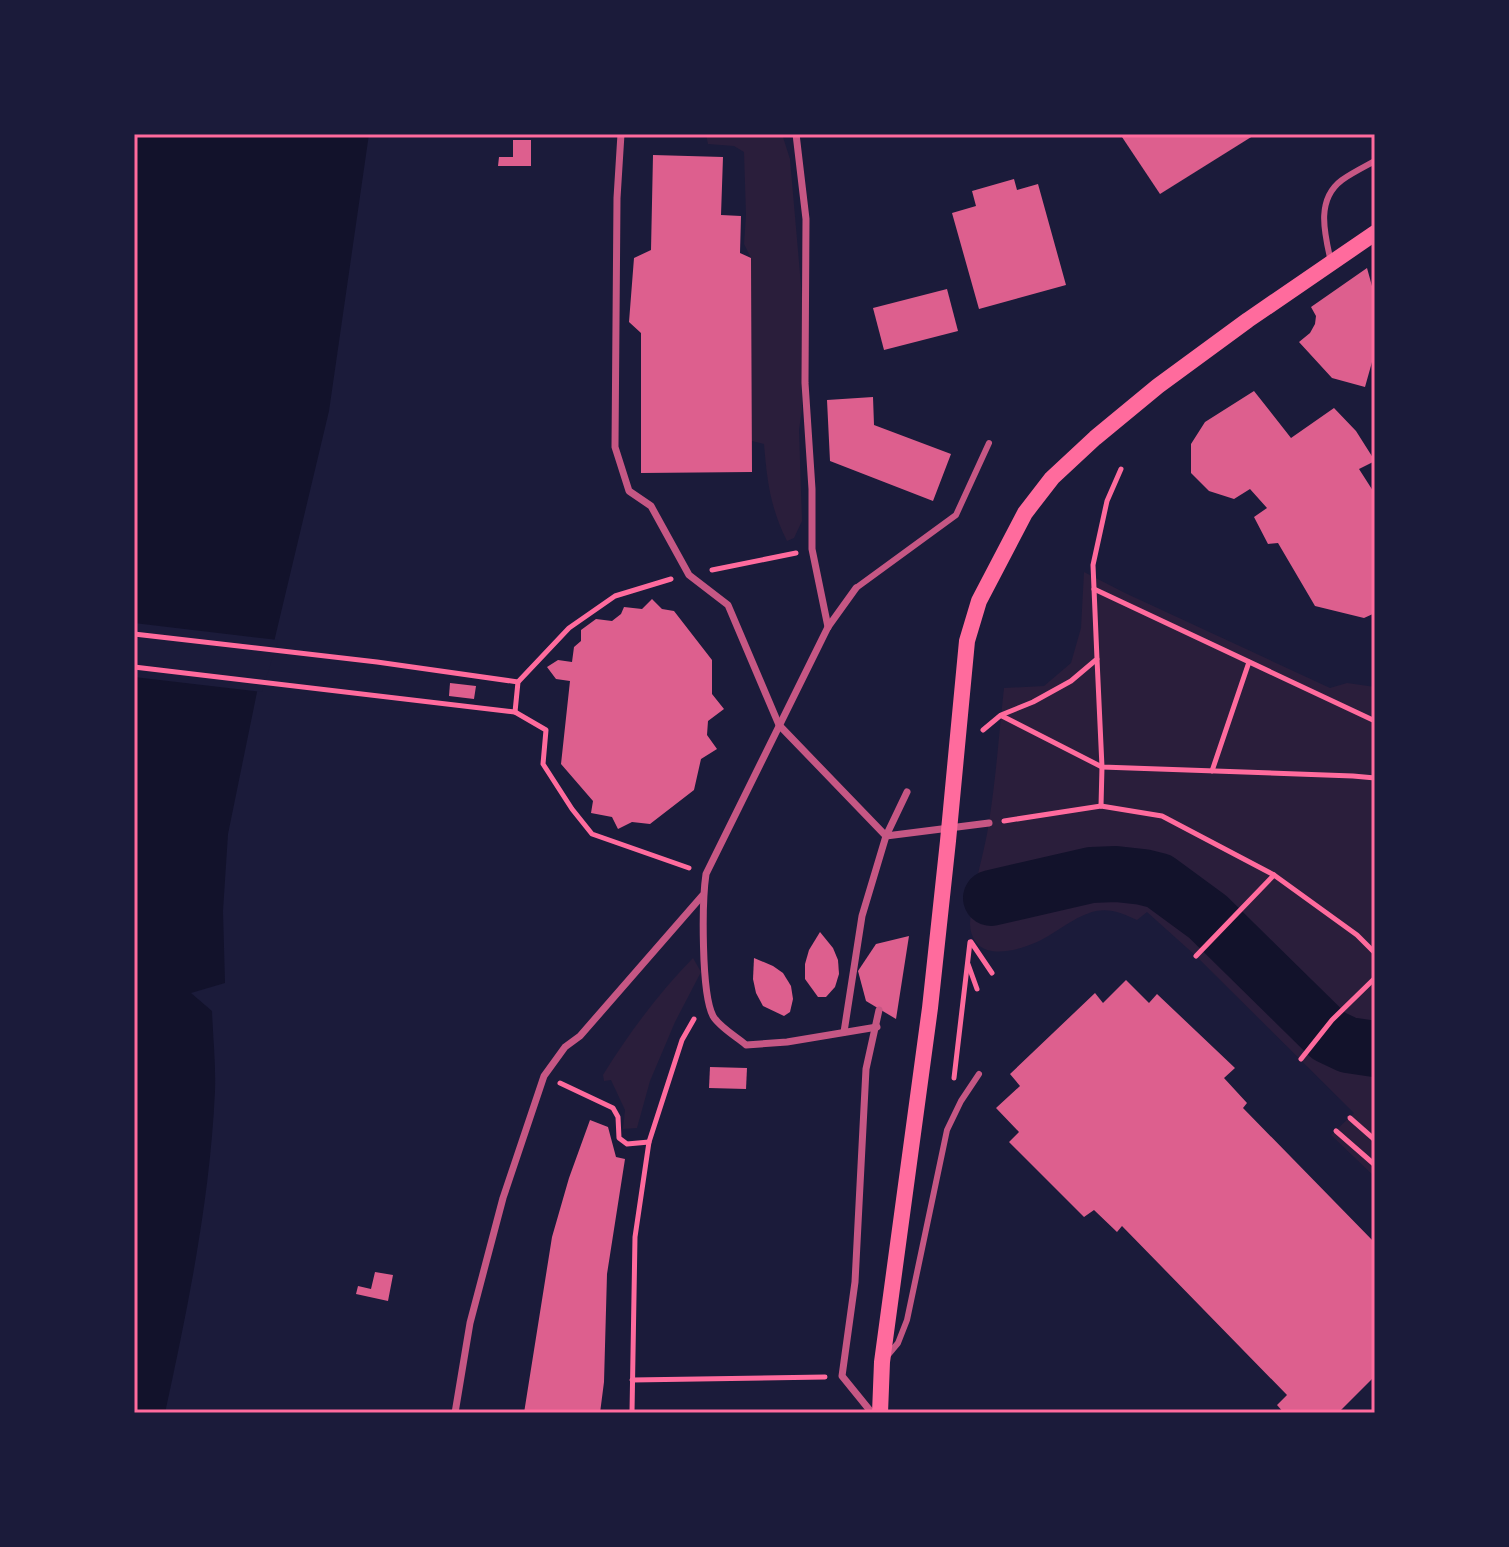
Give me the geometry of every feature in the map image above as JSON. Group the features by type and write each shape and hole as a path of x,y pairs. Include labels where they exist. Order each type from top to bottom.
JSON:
{"main road":[{"path":"880,1413 882,1362 930,1008 967,641 979,601 1025,513 1052,478 1095,438 1158,386 1248,320 1375,233"}],"street":[{"path":"621,134 617,198 615,447 629,491 651,506 689,575 728,605 779,725 886,836"},
{"path":"796,134 806,219 805,383 812,489 812,549 828,627"},
{"path":"856,588 828,627 706,874 703,895 707,995 714,1019 746,1045 787,1042 877,1027"},
{"path":"844,1032 862,916 886,836 907,792"},
{"path":"886,836 989,823"},
{"path":"455,1413 470,1323 503,1198 544,1076 565,1047 580,1036 703,895"},
{"path":"872,1413 842,1376 855,1282 866,1069 879,1010"}],"lane":[{"path":"1331,262 1323,226 1327,197 1340,181 1375,161"},
{"path":"856,588 956,515 989,443"},
{"path":"882,1362 898,1343 907,1320 947,1130 979,1074"}],"path":[{"path":"1101,806 1093,565 1107,501 1121,469"},
{"path":"515,712 518,682 569,628 615,596 662,581 812,549"},
{"path":"1094,589 1375,721"},
{"path":"134,634 518,682"},
{"path":"1097,659 1071,681 1001,715 1102,767 1375,778"},
{"path":"1212,771 1249,662"},
{"path":"134,667 515,712 546,730 543,764 592,834 706,874"},
{"path":"989,823 1101,806 1162,816 1274,875 1357,935 1375,953"},
{"path":"1196,956 1274,875"},
{"path":"953,1085 970,942 992,973"},
{"path":"968,963 977,989"},
{"path":"1301,1059 1332,1020 1375,978"},
{"path":"632,1413 635,1237 649,1142 682,1040 707,995"},
{"path":"544,1076 613,1108 618,1117 619,1138 627,1144 649,1142"},
{"path":"1350,1118 1375,1140"},
{"path":"1336,1131 1375,1165"},
{"path":"632,1380 842,1376"}],"shaded area":[{"path":"134,134 369,134 329,411 274,642 257,692 228,834 223,911 225,983 191,993 212,1011 215,1091 203,1213 165,1413 134,1413"},
{"path":"706,134 782,134 790,159 803,308 799,430 802,521 794,538 787,541 770,493 764,444 752,441 751,258 744,244 744,152 734,146 708,144"},
{"path":"1084,572 1330,688 1347,683 1375,687 1375,1177 1331,1135 1354,1113 1196,956 1147,912 1137,920 1112,911 1096,911 1037,942 1005,951 985,949 972,936 972,905 991,805 1004,688 1044,686 1071,663 1081,628"},
{"path":"693,958 701,972 650,1081 637,1128 623,1129 625,1110 611,1080 604,1081 603,1075 645,1014"}],"pier":[{"path":"134,623 278,640 262,692 134,677"}],"building":[{"path":"1120,134 1256,134 1160,194"},
{"path":"513,140 531,140 531,166 498,166 499,157 513,157"},
{"path":"653,155 723,157 721,215 741,216 740,253 751,258 752,472 641,473 641,333 629,322 634,258 651,250"},
{"path":"1014,179 1017,190 1038,184 1066,285 979,309 952,213 976,206 972,191"},
{"path":"1367,268 1375,297 1375,334 1365,387 1332,378 1299,342 1315,324 1316,316 1311,307"},
{"path":"947,289 958,331 884,350 873,308"},
{"path":"1254,391 1291,438 1334,408 1356,431 1375,461 1359,469 1375,494 1375,613 1364,618 1315,606 1278,543 1268,544 1254,517 1267,508 1250,489 1234,499 1209,491 1191,473 1191,444 1205,422"},
{"path":"873,397 874,425 951,454 933,501 830,461 827,400"},
{"path":"652,599 662,609 674,611 712,660 712,694 724,709 708,721 707,735 717,749 701,759 694,790 650,824 632,822 618,829 612,817 591,813 593,801 561,764 570,681 556,679 547,667 558,660 572,662 574,647 581,641 581,630 596,619 612,621 624,607 642,609"},
{"path":"450,683 476,686 474,699 449,696"},
{"path":"820,932 838,960 839,974 835,987 826,997 818,997 805,979 809,950"},
{"path":"909,936 896,1019 866,1001 858,971 876,944"},
{"path":"754,958 783,973 791,986 793,999 790,1012 784,1016 763,1006 756,993"},
{"path":"1126,980 1149,1003 1157,994 1235,1068 1224,1078 1247,1103 1243,1108 1375,1243 1375,1376 1338,1413 1284,1413 1277,1405 1287,1395 1122,1226 1117,1232 1094,1210 1084,1217 1009,1142 1019,1132 996,1108 1020,1086 1010,1074 1095,993 1103,1003"},
{"path":"710,1067 747,1068 746,1089 709,1088"},
{"path":"590,1120 608,1127 616,1157 625,1159 607,1274 604,1382 600,1413 524,1413 552,1237"},
{"path":"375,1272 393,1275 388,1301 356,1294 358,1286 371,1289"}],"waterway":[{"path":"991,898 1091,875 1116,874 1159,881 1208,917 1329,1036 1348,1045 1375,1049"}]}
